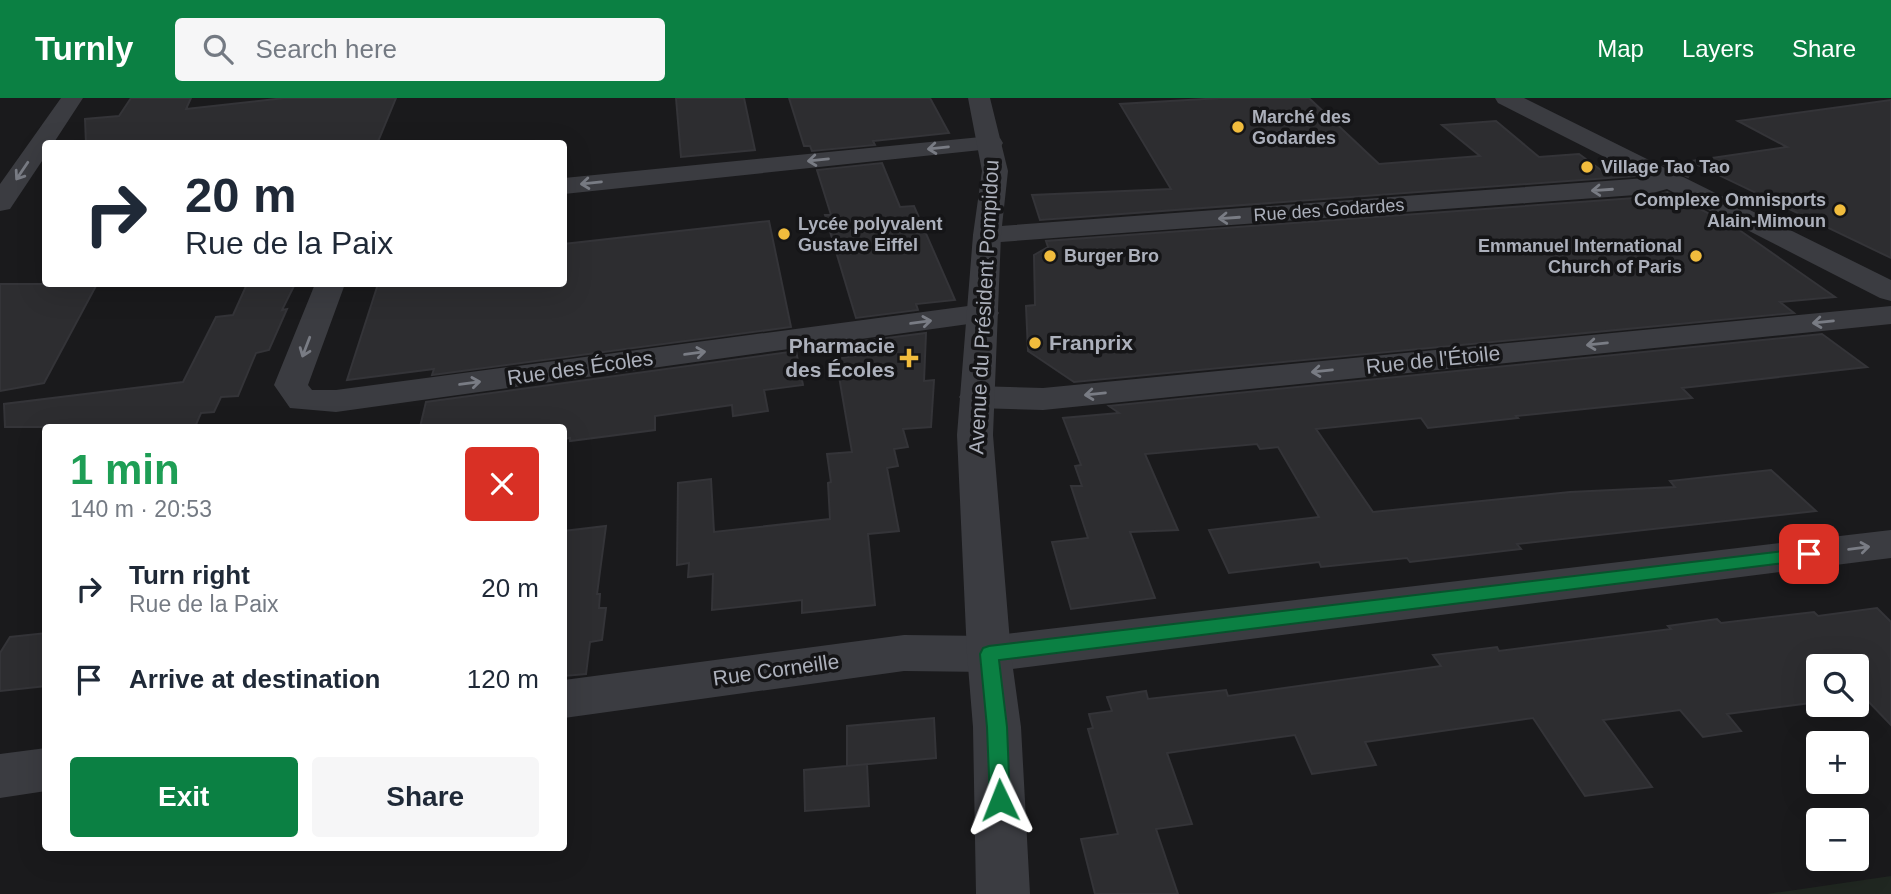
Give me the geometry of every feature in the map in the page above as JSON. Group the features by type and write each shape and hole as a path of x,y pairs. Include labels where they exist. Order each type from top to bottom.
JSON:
{"street":[{"path":"43,140 72,98"},
{"name":"Avenue du Président Pompidou","path":"979,98 995,171 987,235 975,435 989,654 997,727 1003,894"},
{"path":"1514,102 1556,99"},
{"path":"1514,102 1891,292"},
{"path":"0,203 42,142"},
{"path":"567,186 991,143"},
{"name":"Rue des Godardes","path":"987,235 1649,186 1670,181"},
{"name":"Rue des Écoles","path":"329,287 291,386 302,400 336,401 983,313"},
{"name":"Rue de l'Étoile","path":"976,397 1043,399 1891,315"},
{"name":"Rue Corneille","path":"567,699 904,653 989,654 1891,544"},
{"path":"0,776 42,770"}],"shaded area":[{"path":"1891,876 1891,894 1767,894"}],"building":[{"path":"131,98 191,98 186,109 285,98 396,98 379,140 86,140 85,119 119,116"},
{"path":"676,98 744,98 755,150 681,157"},
{"path":"789,98 930,98 949,133 873,141 875,145 812,151 810,146 804,146"},
{"path":"1222,98 1309,98 1379,164 1480,156 1442,125 1496,121 1539,157 1579,154 1605,173 1625,170 1636,176 1040,220 1032,195 1171,189 1120,104"},
{"name":"Complexe Omnisports Alain-Mimoun","path":"1891,100 1891,258 1696,164 1688,177 1664,165 1787,147 1738,121"},
{"path":"882,163 900,207 914,206 955,300 916,304 918,310 856,318 825,215 831,215 817,170"},
{"path":"1667,192 1735,227 1835,297 1780,302 1794,313 1074,382 1028,351 1026,306 1035,305 1034,255 1048,247 1046,241 1649,197"},
{"path":"769,221 791,327 432,375 434,369 347,380 377,287 567,287 567,244"},
{"path":"0,284 95,287 44,383 0,391"},
{"path":"246,287 294,287 282,310 287,309 269,350 256,353 238,396 221,397 214,412 201,413 196,424 42,424 42,427 5,427 4,404 183,382 216,317 233,315"},
{"path":"926,333 924,381 934,380 931,427 903,429 908,447 894,449 898,466 887,468 899,531 868,534 875,605 802,613 802,600 712,610 713,574 688,577 689,563 677,565 678,483 711,479 714,532 830,519 828,483 831,482 827,454 852,452 836,359 867,354 863,341"},
{"path":"1822,334 1867,367 1682,388 1692,398 1516,416 1518,418 1428,428 1421,418 1316,429 1373,512 1570,492 1675,487 1670,481 1771,470 1816,511 1517,544 1521,549 1410,562 1407,558 1321,567 1319,562 1229,573 1209,530 1319,517 1278,447 1260,449 1257,444 1145,454 1178,530 1130,532 1155,598 1071,609 1052,542 1088,538 1071,486 1082,486 1075,466 1081,465 1063,418 1119,413 1109,406"},
{"path":"796,351 803,385 764,390 768,411 733,416 732,405 655,416 655,430 570,441 570,438 567,438 567,424 421,424 426,402"},
{"path":"606,526 597,594 600,594 599,608 606,608 602,640 590,642 586,674 567,676 567,531"},
{"path":"1877,608 1891,622 1891,725 1869,702 1869,654 1806,654 1806,704 1727,714 1741,731 1703,737 1680,710 1603,720 1652,787 1585,796 1533,718 1365,742 1376,765 1312,774 1295,735 1167,753 1192,824 1156,829 1178,894 1095,894 1081,839 1118,834 1088,729 1093,728 1089,714 1112,711 1107,697 1146,691 1148,699 1226,690 1228,696 1441,666 1433,655 1497,647 1499,651 1671,629 1668,626 1717,619 1721,623 1814,612 1818,616"},
{"path":"42,633 42,686 0,691 0,653 10,637"},
{"path":"934,718 936,758 847,766 847,726"},
{"path":"867,764 869,806 805,811 804,770"}],"place":[{"name":"Marché des Godardes","path":"1238,127"},
{"name":"Village Tao Tao","path":"1587,167"},
{"name":"Complexe Omnisports Alain-Mimoun","path":"1840,210"},
{"name":"Lycée polyvalent Gustave Eiffel","path":"784,234"},
{"name":"Burger Bro","path":"1050,256"},
{"name":"Emmanuel International Church of Paris","path":"1696,256"},
{"name":"Franprix","path":"1035,343"},
{"name":"Pharmacie des Écoles","path":"909,358"}],"route":[{"path":"1000,800 997,727 989,654 1809,554"}]}
